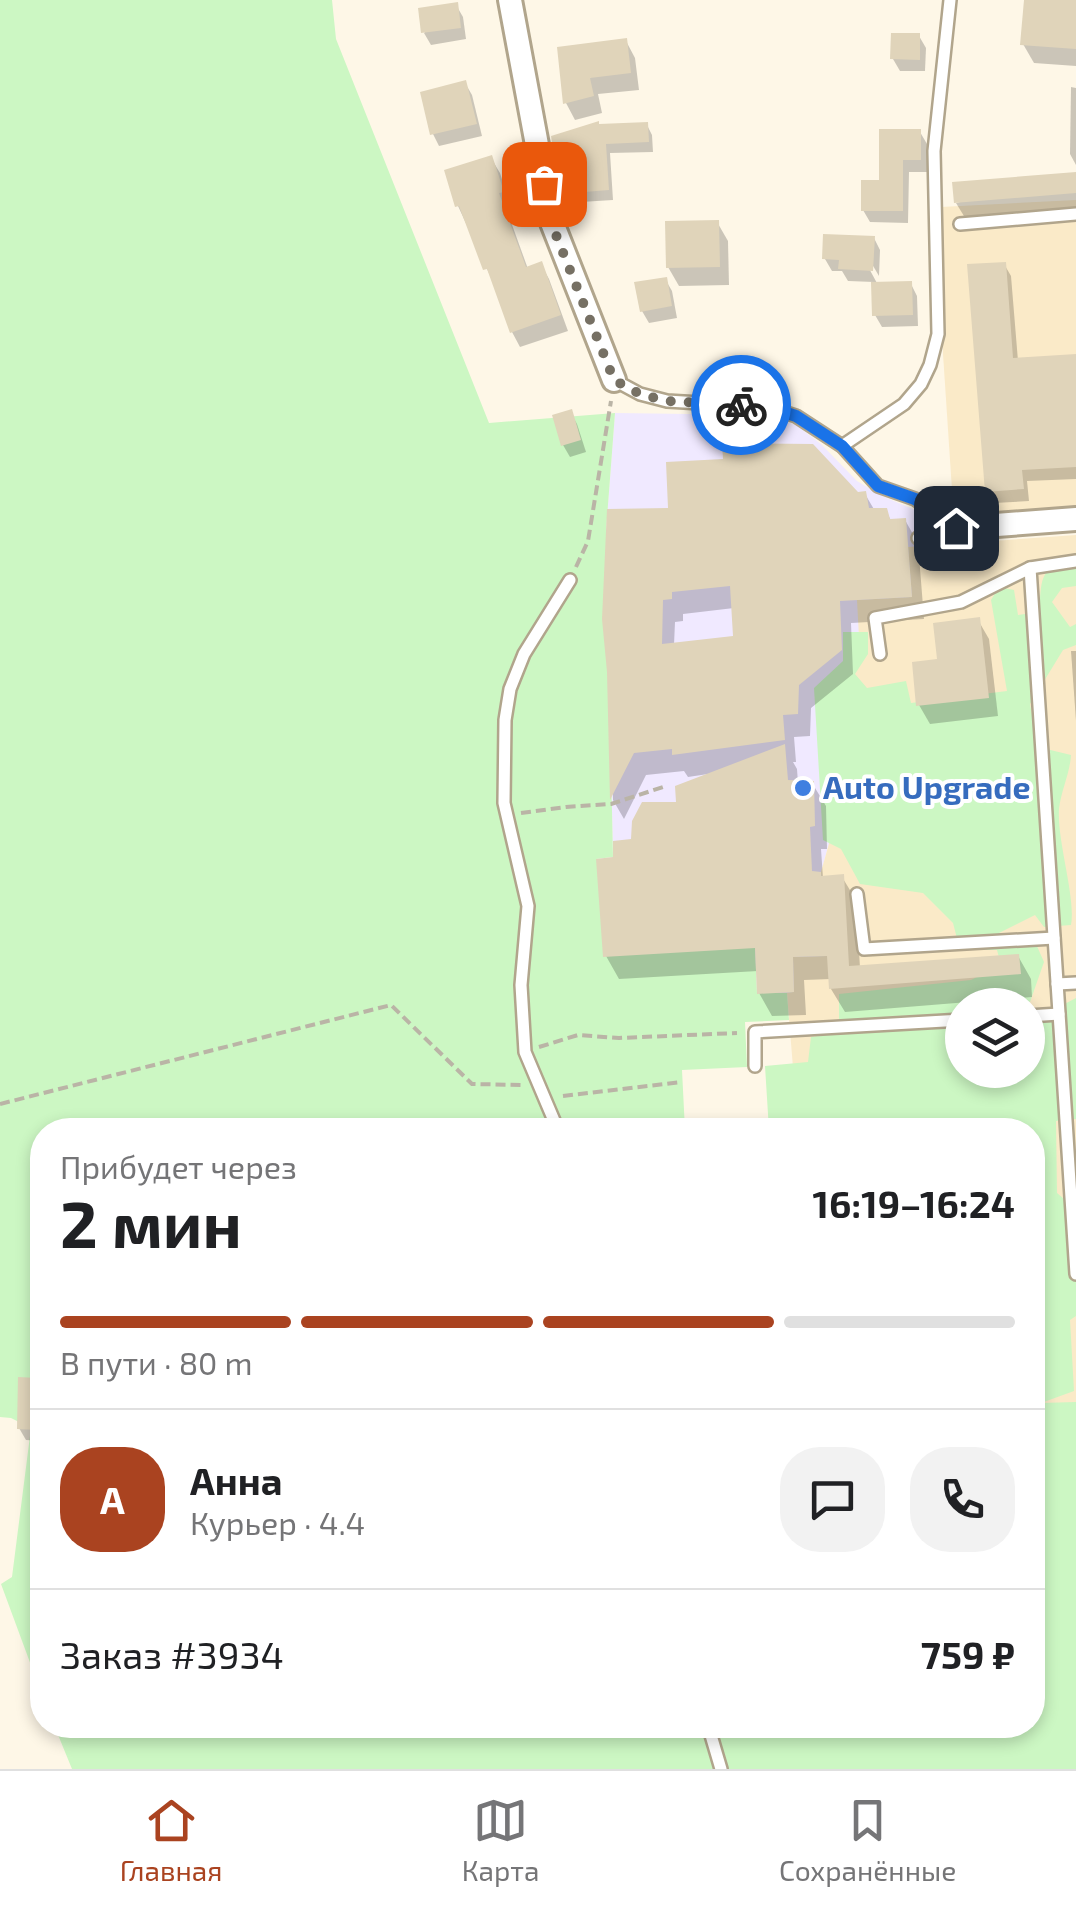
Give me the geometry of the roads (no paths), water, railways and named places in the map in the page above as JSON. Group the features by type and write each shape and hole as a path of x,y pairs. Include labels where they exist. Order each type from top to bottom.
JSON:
{"street":[{"path":"510,0 550,220 614,380"},
{"path":"956,528 1076,520"}],"lane":[{"path":"842,446 904,404 930,364 938,334 934,151 950,0"},
{"path":"960,224 1076,214"},
{"path":"614,380 640,394 667,401 768,407 796,416 842,446 878,486 915,499 956,528"},
{"path":"918,538 956,528"},
{"path":"880,654 875,618 961,602 1030,568 1076,561"},
{"path":"1030,568 1076,1274"},
{"path":"553,1118 525,1052 521,984 528,906 504,802 504,720 510,689 524,654 570,580"},
{"path":"857,894 864,949 1054,938"},
{"path":"1057,984 1076,983"},
{"path":"1045,1015 1059,1014"},
{"path":"755,1066 755,1032 945,1021"},
{"path":"712,1738 720,1769"}],"place":[{"name":"Auto Upgrade","path":"803,788"}]}
